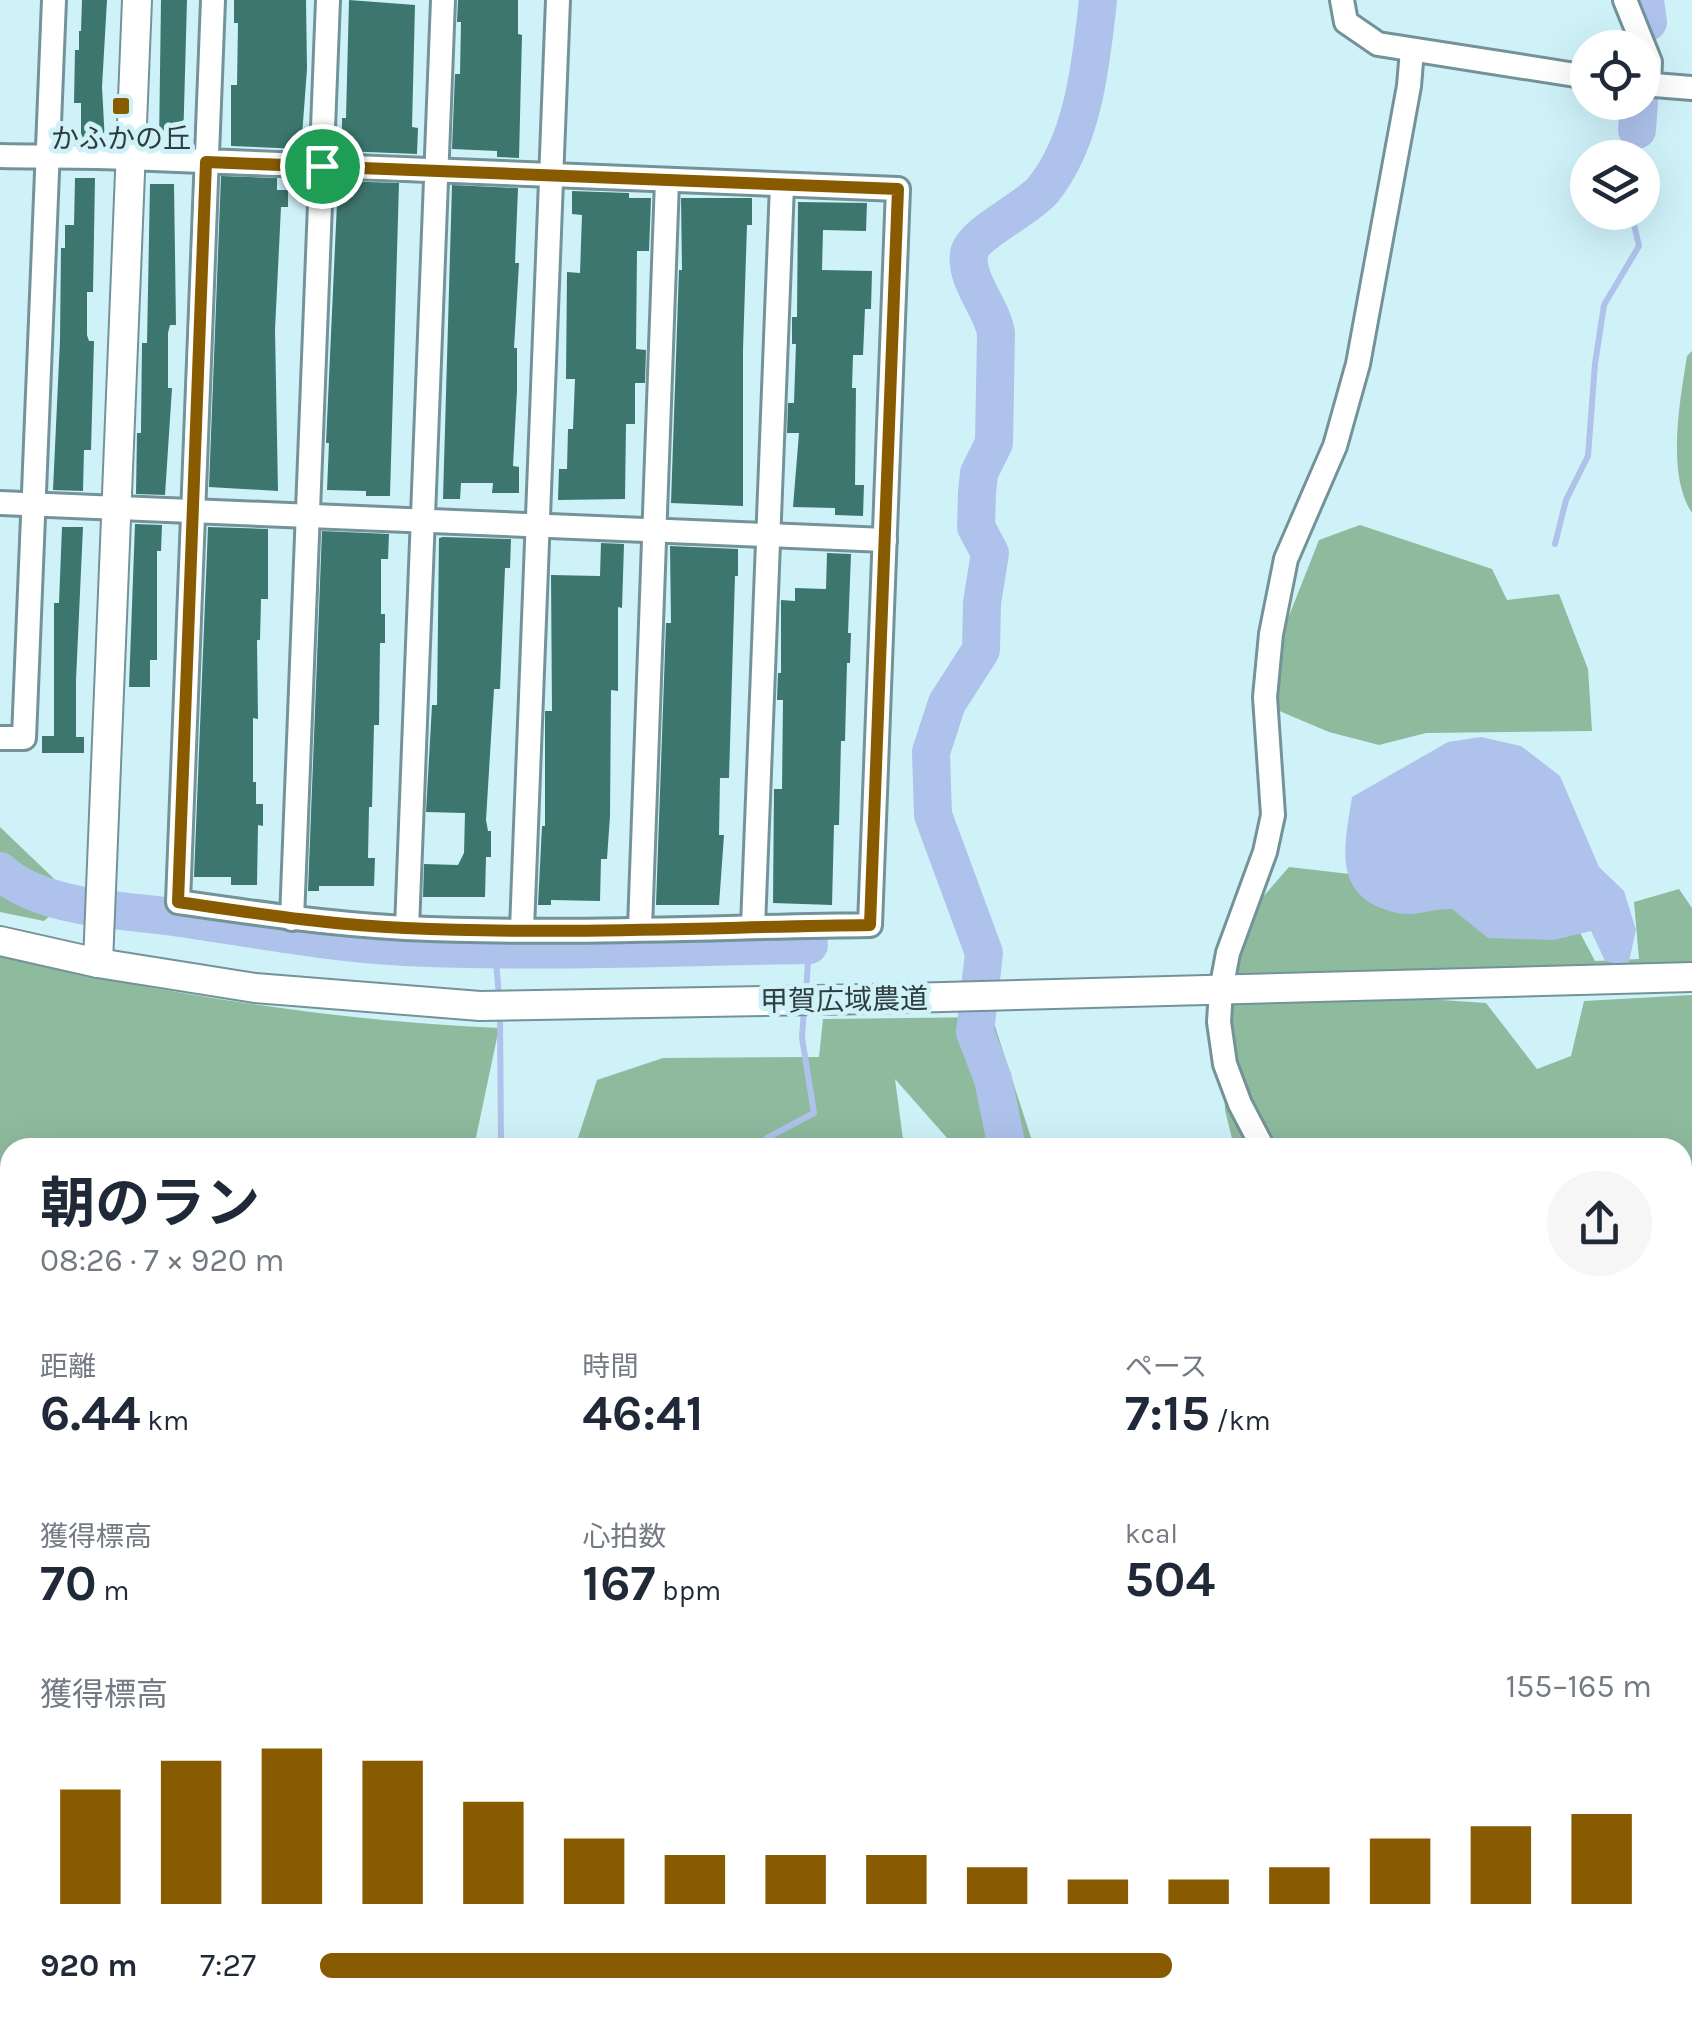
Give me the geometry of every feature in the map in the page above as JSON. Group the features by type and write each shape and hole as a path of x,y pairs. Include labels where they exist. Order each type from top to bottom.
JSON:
{"street":[{"path":"0,738 24,738 54,0"},
{"path":"98,963 137,0"},
{"path":"0,156 131,158 206,162 667,181 898,189 870,925 407,928 292,919 178,902 206,162 213,0"},
{"path":"292,919 328,0"},
{"path":"407,928 444,0"},
{"path":"522,929 558,0"},
{"path":"1342,0 1346,22 1378,44 1570,74"},
{"path":"1625,0 1637,30"},
{"path":"1258,1138 1225,1064 1219,1022 1228,953 1264,852 1273,814 1265,697 1271,634 1286,559 1335,446 1358,364 1412,50"},
{"path":"1660,86 1692,88"},
{"path":"640,928 667,181"},
{"path":"753,926 782,185"},
{"path":"0,503 884,540"},
{"name":"甲賀広域農道","path":"0,941 98,963 255,988 480,1006 1692,977"}],"green space":[{"path":"1692,351 1692,513 1679,478 1677,437 1687,356"},
{"path":"1360,525 1492,569 1507,600 1559,594 1588,669 1592,731 1426,733 1379,745 1329,732 1277,710 1285,626 1319,540"},
{"path":"0,827 72,896 44,921 0,912"},
{"path":"1289,867 1367,876 1578,929 1595,961 1639,959 1634,902 1679,889 1692,908 1692,966 1381,996 1486,1003 1537,1069 1571,1056 1584,1001 1692,995 1692,1138 1232,1138 1225,1110 1222,1025 1232,932"},
{"path":"0,957 124,982 311,1012 499,1028 476,1138 0,1138"},
{"path":"992,1017 1031,1138 947,1138 895,1079 903,1138 578,1138 597,1080 663,1058 819,1057 823,1019"}],"water":[{"path":"1481,737 1521,746 1560,776 1599,867 1624,891 1636,930 1628,966 1605,961 1591,931 1554,940 1488,938 1452,909 1397,913 1361,896 1352,883 1345,852 1352,797 1448,742"}],"building":[{"path":"82,0 107,0 102,87 105,142 81,142 81,103 74,103 75,50 79,50"},
{"path":"161,0 187,0 183,145 159,144"},
{"path":"234,0 306,0 307,69 301,149 231,146 231,85 237,85 238,23 234,23"},
{"path":"349,0 415,5 412,127 418,128 417,154 342,151"},
{"path":"458,0 518,0 518,34 522,35 519,158 497,157 497,151 452,149 455,74 460,74"},
{"path":"221,176 277,178 277,190 288,190 288,207 281,207 275,330 278,491 209,487"},
{"path":"75,178 95,178 93,292 87,292 87,335 89,341 94,341 91,450 84,450 83,491 53,490 61,248 65,248 65,225 74,225"},
{"path":"338,181 399,183 390,496 327,490"},
{"path":"150,184 174,184 176,325 170,325 168,333 168,388 172,388 165,495 136,494 142,343 147,343"},
{"path":"452,185 518,188 513,466 519,467 519,493 492,493 493,483 461,483 460,499 443,499"},
{"path":"572,191 629,193 629,198 651,198 649,251 637,251 636,349 646,350 645,383 635,383 635,424 626,424 625,499 558,500 559,469 567,469 568,429 573,429 575,379 566,379 567,272 580,273 582,215 572,214"},
{"path":"681,198 752,198 752,225 747,225 743,349 743,506 671,503 682,270"},
{"path":"798,202 867,203 866,231 823,230 822,270 872,271 871,309 865,309 863,355 853,355 855,485 864,485 863,516 835,515 835,508 793,507 799,433 787,433 788,403 794,403 796,344 792,344 792,317 797,317"},
{"path":"135,524 162,525 161,551 157,551 157,660 150,660 150,687 129,687"},
{"path":"62,527 83,527 76,737 84,737 84,753 42,753 42,736 54,736 54,603 59,603"},
{"path":"208,527 268,529 268,599 261,599 258,719 253,718 253,782 256,804 263,804 263,826 258,825 257,885 231,885 231,877 194,877"},
{"path":"322,531 389,534 388,559 381,559 385,643 380,643 379,725 374,725 369,807 368,858 375,858 374,886 319,886 319,891 308,891"},
{"path":"439,538 511,539 510,568 505,568 500,689 494,689 486,820 491,831 491,857 486,857 485,897 423,897 424,864 458,865 464,853 465,813 426,812 432,705 437,705"},
{"path":"601,543 624,544 622,608 618,607 618,691 611,690 610,816 607,859 601,859 600,901 551,900 551,905 538,905 545,826 545,711 552,711 551,575 600,576"},
{"path":"670,546 738,549 729,778 720,778 719,835 724,835 719,905 656,905 666,623 671,623"},
{"path":"827,553 851,554 850,663 845,741 841,741 839,825 834,825 832,905 773,903 774,789 782,789 783,700 777,700 781,600 795,601 795,588 826,589"}],"waterway":[{"path":"1005,1138 993,1079 975,1032 984,953 933,815 931,752 947,703 981,650 982,603 990,553 976,527 979,473 994,443 996,333 971,274 969,254 980,238 1043,190 1057,170 1083,100 1098,0"},
{"path":"1645,0 1648,22"},
{"path":"1637,130 1638,120"},
{"path":"1632,140 1637,130"},
{"path":"1555,544 1566,500 1588,456 1604,305 1639,246 1635,230"},
{"path":"0,871 36,893 81,905 377,945 557,950 809,945"},
{"path":"806,992 809,945"},
{"path":"495,949 499,997"},
{"path":"767,1138 814,1113 802,1038 804,1009"},
{"path":"500,1015 501,1138"}],"place":[{"name":"かふかの丘","path":"121,106"}],"route":[{"path":"206,162 322,166 898,189 870,925 618,930 407,928 292,919 178,902 206,162"}]}
